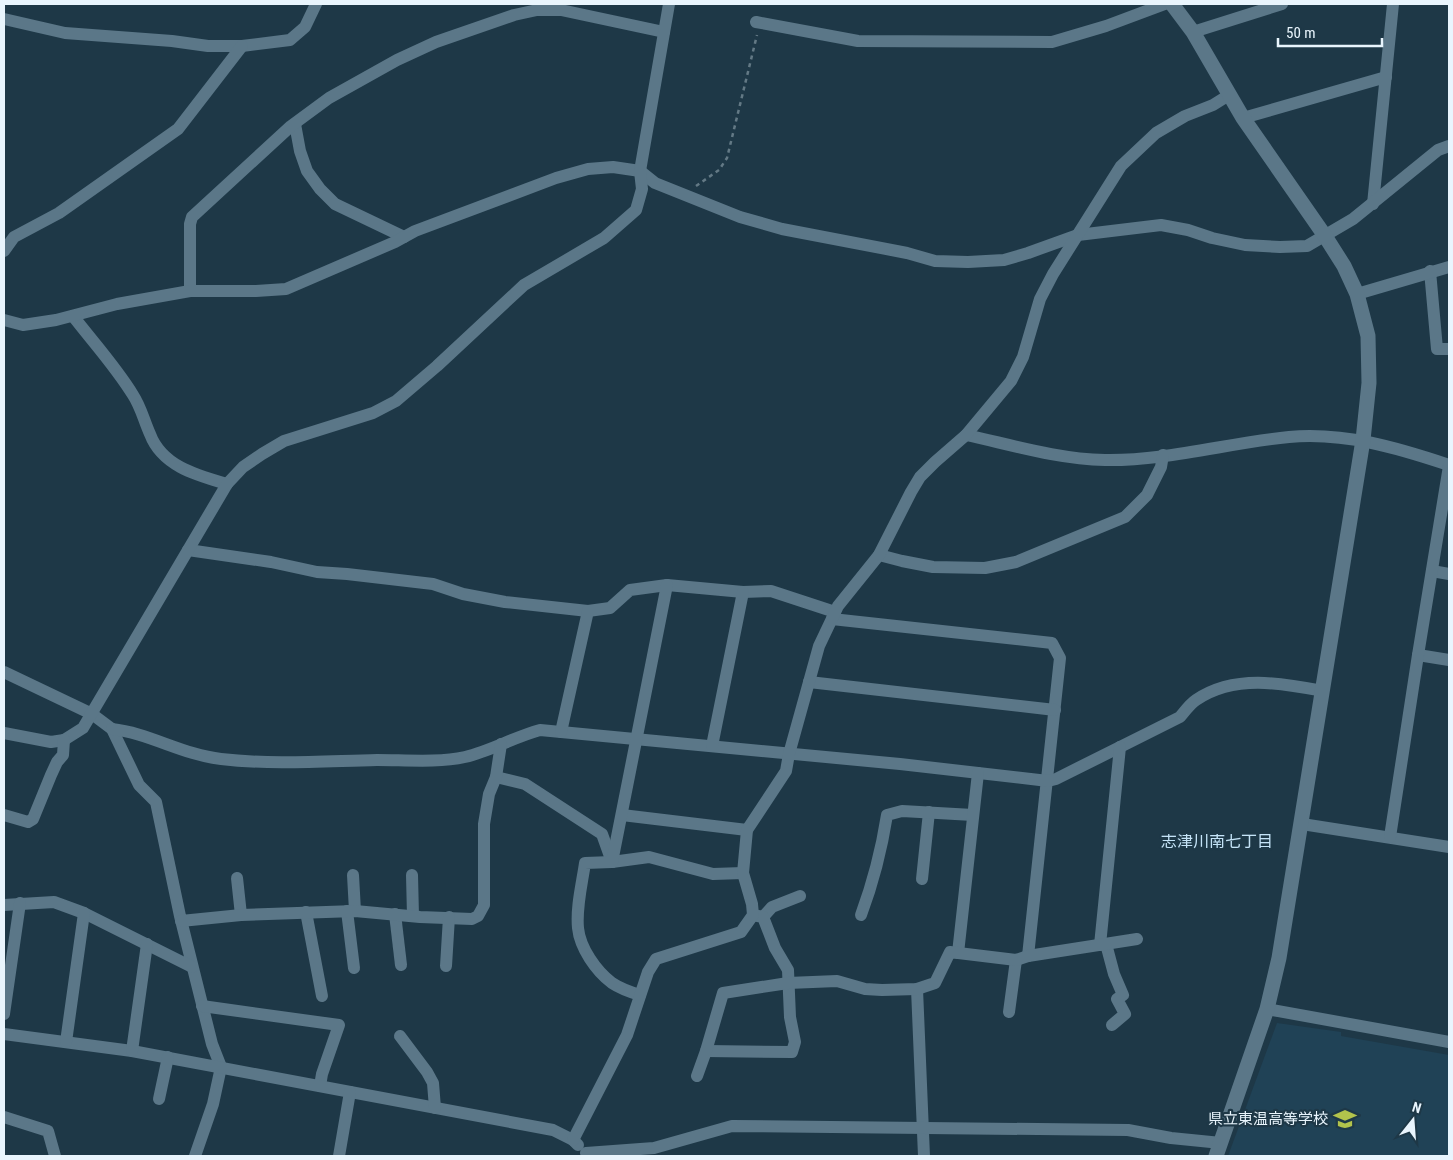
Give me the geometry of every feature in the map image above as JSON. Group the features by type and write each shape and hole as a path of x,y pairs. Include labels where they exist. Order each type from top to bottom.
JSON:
{"street":[{"path":"4,19 65,33 172,41 208,46 242,46 290,40 305,27 316,4"},
{"path":"4,733 51,742 64,740 83,728 226,484 243,468 284,441 373,413 396,401 437,366 524,285 604,238 636,210 642,189 640,171 669,4"},
{"path":"756,22 858,40 1052,42 1106,26 1165,4"},
{"path":"4,1034 132,1050 553,1130 573,1140 588,1155 654,1148 732,1126 1128,1130 1171,1138 1218,1150 1267,1009 1279,958 1363,440 1369,384 1368,336 1357,294 1344,266 1243,118 1193,32 1172,4"},
{"path":"1193,32 1250,8 1282,4"},
{"path":"1373,204 1393,4"},
{"path":"190,291 190,224 192,218 294,124 329,98 398,60 436,42 514,15 537,10 561,10 664,32"},
{"path":"4,251 14,237 59,213 178,129 242,46"},
{"path":"1243,118 1386,77"},
{"path":"706,1051 792,1052 795,1042 790,1018 788,970 752,904 743,872 746,830 786,771 819,646 838,606 880,555 906,500 920,477 966,434 1011,381 1022,357 1040,299 1053,274 1122,166 1156,133 1185,116 1213,105 1229,95"},
{"path":"294,124 307,171 320,189 335,204 404,237"},
{"path":"4,320 23,325 56,320 117,304 190,291 286,289 415,231 547,182 588,169 613,167 640,171 655,183 740,217 782,229 871,245 935,261 1004,260 1078,234 1160,225 1246,245 1307,246 1353,219 1438,150 1449,146"},
{"path":"1357,294 1430,271 1449,267"},
{"path":"1430,271 1438,348 1449,349"},
{"path":"73,316 134,396 150,435 160,452 191,474 226,484"},
{"path":"966,434 1048,453 1104,460 1131,459 1290,437 1318,436 1363,440 1404,450 1449,466 1390,837"},
{"path":"880,555 933,567 985,568 1016,562 1125,517 1147,495 1161,468 1163,455"},
{"path":"188,550 271,562 317,572 433,584 463,594 480,597 588,611 610,608 630,590 668,585 743,592 772,591 833,616 1052,643 1060,658 1028,956"},
{"path":"1432,571 1449,574"},
{"path":"612,862 668,585"},
{"path":"712,746 743,592"},
{"path":"561,732 588,611"},
{"path":"1418,655 1449,660"},
{"path":"4,672 92,714 112,730 139,785 156,802 192,967 212,1044 221,1067 213,1104 195,1156"},
{"path":"809,682 1054,710"},
{"path":"112,730 127,731 188,752 220,759 264,762 464,757 521,735 540,730 978,772 1048,781 1180,716 1194,701 1226,686 1248,682 1284,683 1323,691"},
{"path":"4,815 28,822 33,819 57,762 63,755 64,740"},
{"path":"181,921 241,915 351,911 472,919 478,916 484,906 484,824 489,794 496,777 501,744"},
{"path":"1112,1025 1125,1014 1117,999 1123,995 1103,944 1120,747"},
{"path":"958,953 978,772"},
{"path":"496,777 526,784 602,834 612,862"},
{"path":"861,915 882,852 886,815 902,810 973,815"},
{"path":"922,879 930,812"},
{"path":"622,815 746,830"},
{"path":"1302,824 1449,846"},
{"path":"640,995 622,989 611,982 596,966 580,942 578,927 580,893 585,863 612,862 649,857 713,874 743,872"},
{"path":"353,875 351,911 354,968"},
{"path":"412,875 413,916"},
{"path":"237,878 241,915"},
{"path":"573,1140 627,1036 648,972 656,959 741,932 758,916 772,907 800,896"},
{"path":"4,905 54,902 84,913 192,967"},
{"path":"4,1014 20,903"},
{"path":"306,912 322,996"},
{"path":"66,1042 84,913"},
{"path":"395,914 401,964"},
{"path":"446,966 448,917"},
{"path":"697,1076 723,993 788,983 837,981 866,990 917,989 934,984 950,952 1016,960 1028,956 1137,939"},
{"path":"132,1050 147,944"},
{"path":"1009,1012 1016,960"},
{"path":"917,989 924,1156"},
{"path":"202,1006 339,1025 322,1074 320,1086"},
{"path":"1267,1009 1449,1042"},
{"path":"400,1036 433,1083 434,1108"},
{"path":"159,1099 168,1057"},
{"path":"339,1156 350,1092"},
{"path":"4,1117 48,1131 55,1156"}],"path":[{"path":"676,191 699,185 719,170 727,158 757,35 756,22"}],"shaded area":[{"name":"県立東温高等学校","path":"1277,1023 1341,1032 1341,1036 1449,1055 1449,1156 1228,1156"}],"place":[{"name":"県立東温高等学校","path":"1345,1119"}],"district":[{"name":"志津川南七丁目","path":"1217,841"}]}
